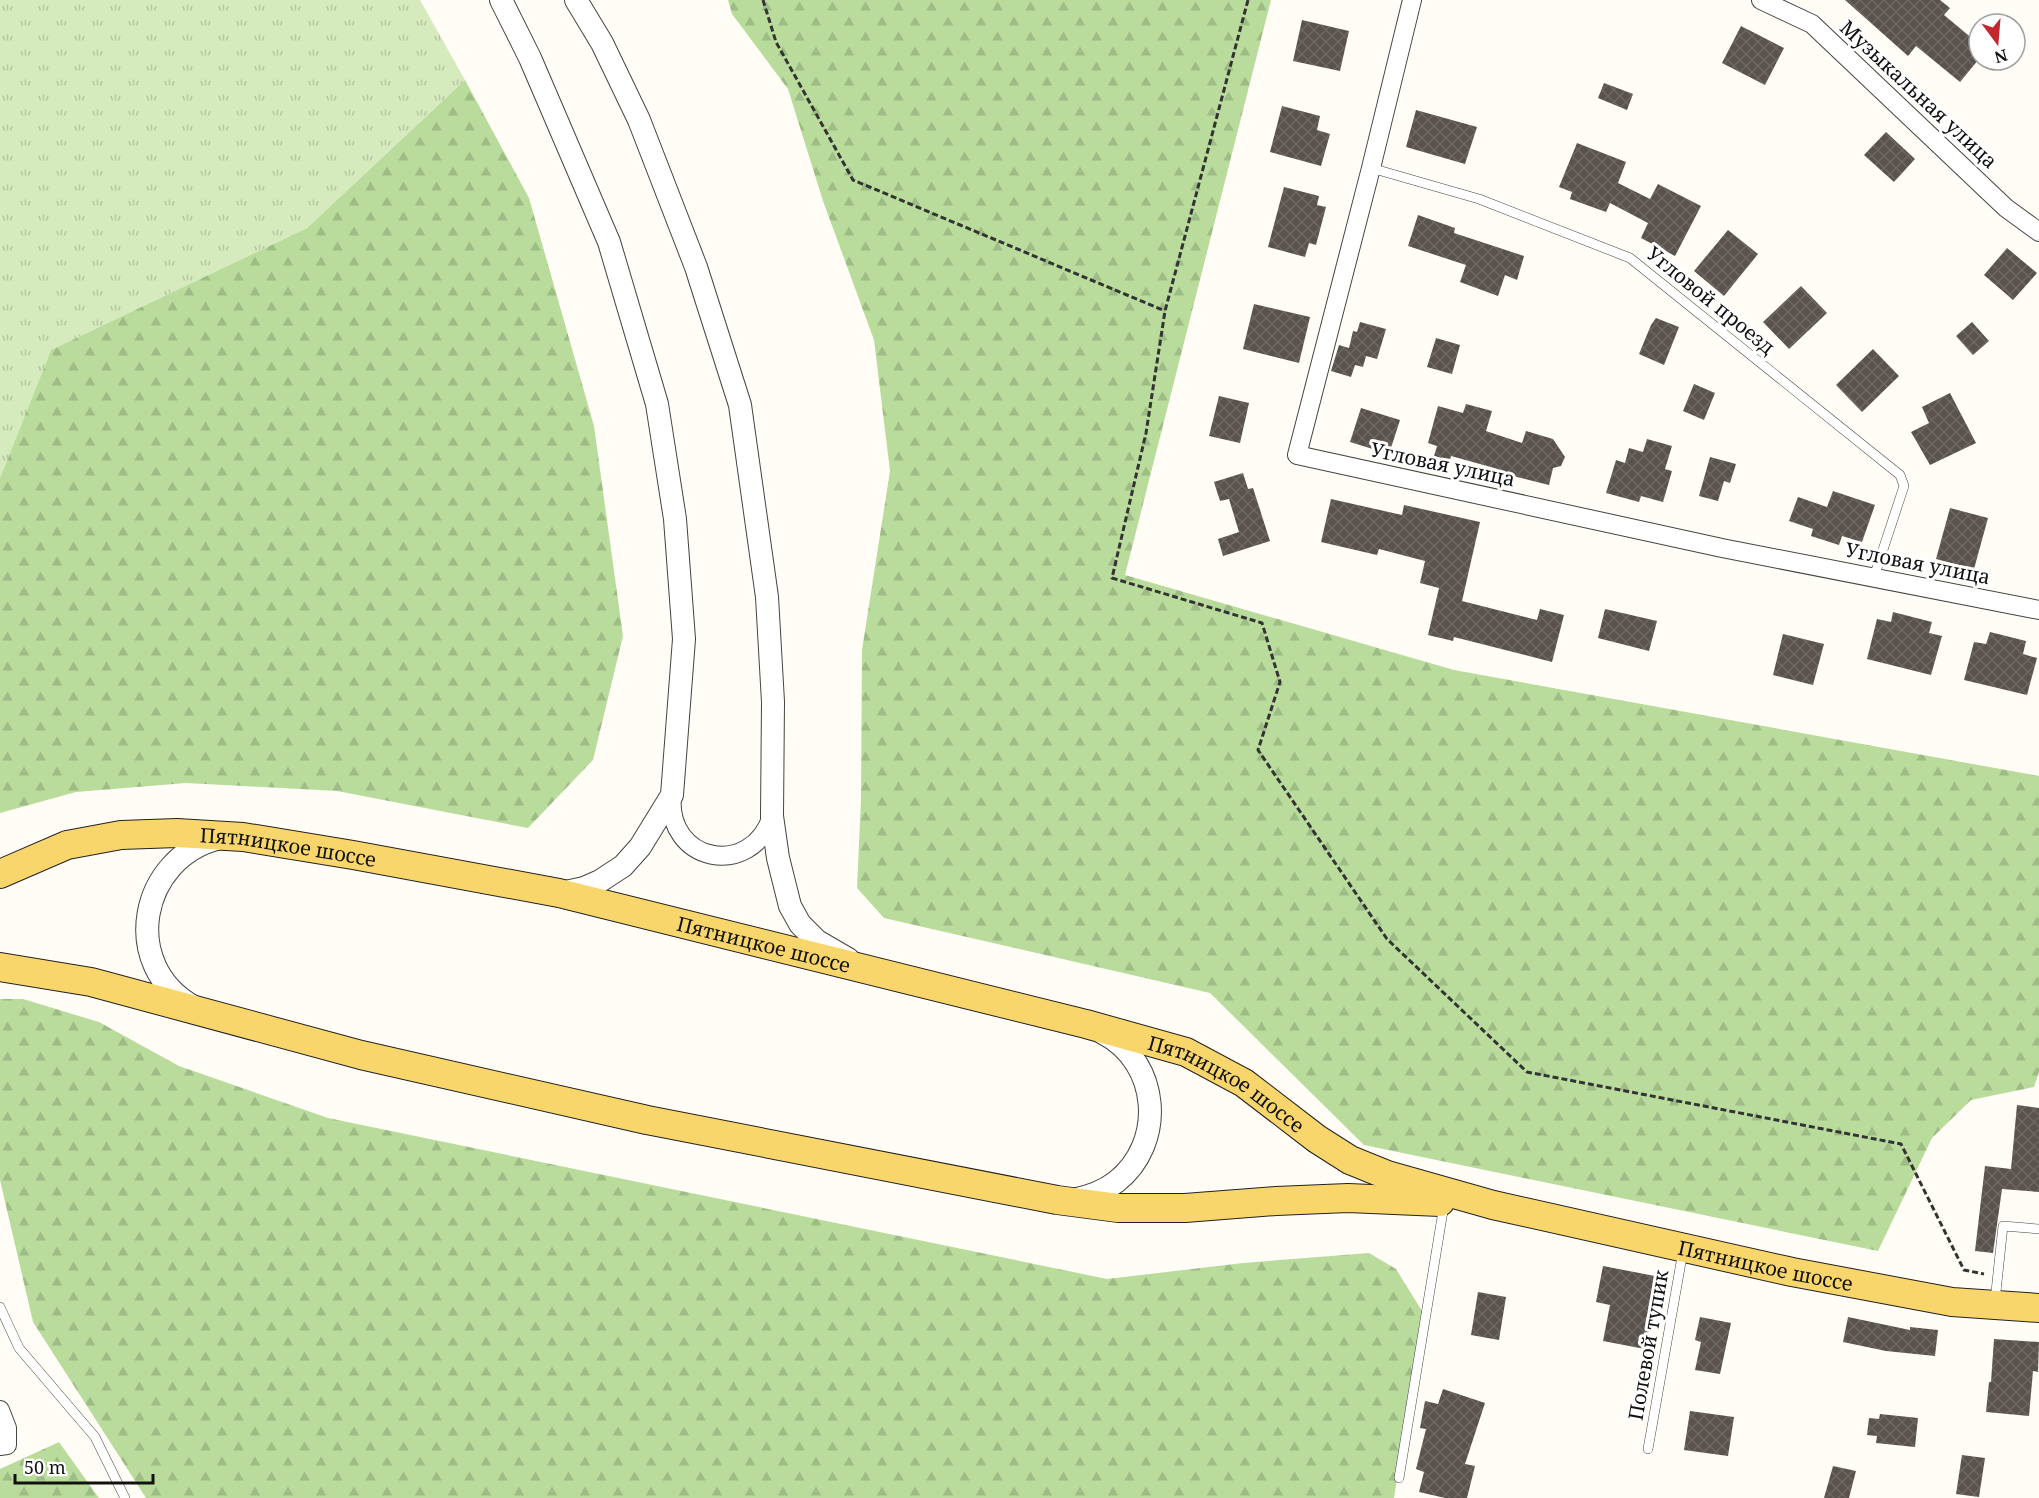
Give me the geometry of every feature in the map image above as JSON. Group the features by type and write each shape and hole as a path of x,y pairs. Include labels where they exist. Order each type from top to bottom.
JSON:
{"main road":[{"name":"Пятницкое шоссе","path":"0,874 67,845 121,835 177,833 243,837 560,893 1086,1024 1186,1052 1244,1083 1350,1160 1388,1175 1493,1205 1792,1272 1952,1302 2039,1308"},
{"name":"Пятницкое шоссе","path":"0,967 91,982 361,1055 647,1120 1057,1200 1118,1208 1185,1208 1348,1198 1493,1205"}],"street":[{"path":"501,0 530,58 609,242 657,404 675,519 684,639 672,816 681,835 688,843 706,854 727,856 747,849 763,835 772,816"},
{"path":"576,0 602,43 639,120 696,267 740,405 767,597 773,702 772,816 783,886 800,924 817,941 865,969"},
{"name":"Угловая улица","path":"1412,0 1297,455 1722,548 2039,610"},
{"name":"Музыкальная улица","path":"1761,0 1812,24 2006,208 2039,232"},
{"path":"560,893 584,888 623,866 640,847 672,795"},
{"path":"218,1016 189,1004 166,983 151,955 147,923 149,908 161,878 183,855 210,841 226,837 243,837"},
{"path":"1057,1200 1088,1197 1116,1183 1137,1160 1148,1131 1150,1100 1141,1070 1121,1045 1086,1024"},
{"path":"0,1410 7,1428 4,1445"}],"lane":[{"name":"Угловой проезд","path":"1371,168 1479,199 1630,258 1900,474 1904,486 1874,577"},
{"path":"1400,1478 1444,1202"},
{"path":"1994,1306 2003,1226 2039,1228"},
{"name":"Полевой тупик","path":"1648,1449 1683,1247"},
{"path":"0,1307 19,1348 95,1437 125,1498"}],"path":[{"path":"763,0 776,42 853,180 1165,311"},
{"path":"1248,0 1165,311 1146,433 1112,578 1262,623 1280,682 1258,750 1387,939 1527,1072 1901,1144 1964,1270 1997,1277"}],"green space":[{"path":"0,0 420,0 465,80 307,228 51,350 0,478"},
{"path":"728,0 1271,0 1125,575 1454,670 2039,776 2039,1072 2034,1087 1971,1100 1932,1138 1878,1251 1364,1145 1210,993 884,918 857,888 861,800 862,650 890,471 874,340 823,201 788,89 732,14"},
{"path":"465,80 529,198 594,426 623,636 593,760 528,828 337,791 186,783 76,792 0,813 0,478 51,350 307,228"},
{"path":"0,999 23,999 99,1022 179,1066 328,1118 1107,1279 1243,1263 1369,1253 1396,1269 1422,1311 1394,1498 146,1498 33,1322 0,1180"},
{"path":"59,1442 99,1498 0,1498 0,1469"}],"building":[{"path":"1845,0 1940,0 1950,8 1944,15 1967,34 1968,72 1960,82 1916,46 1908,56"},
{"path":"1302,20 1349,31 1340,71 1293,61"},
{"path":"1741,26 1784,48 1765,85 1722,63"},
{"path":"1604,83 1633,94 1627,110 1598,98"},
{"path":"1282,106 1320,116 1317,130 1330,134 1321,166 1270,152"},
{"path":"1416,110 1477,127 1465,164 1406,147"},
{"path":"1886,132 1915,159 1894,182 1864,155"},
{"path":"1577,143 1626,162 1618,183 1650,199 1658,184 1701,206 1675,256 1641,238 1648,223 1610,203 1606,212 1570,199 1572,192 1559,187"},
{"path":"1284,187 1319,196 1317,205 1326,207 1316,245 1309,243 1305,257 1268,247"},
{"path":"1418,215 1455,228 1454,233 1524,256 1517,280 1505,275 1498,296 1460,282 1466,265 1408,246"},
{"path":"1728,230 1758,254 1724,296 1694,271"},
{"path":"2007,248 2037,273 2013,300 1984,275"},
{"path":"1801,286 1827,313 1789,349 1763,322"},
{"path":"1254,304 1310,317 1299,363 1243,349"},
{"path":"1656,318 1679,327 1664,365 1639,354"},
{"path":"1360,322 1386,329 1377,359 1366,356 1363,367 1355,365 1351,377 1331,371 1339,345 1349,348 1353,331 1357,332"},
{"path":"1972,322 1989,341 1973,355 1956,336"},
{"path":"1436,338 1460,345 1452,374 1427,367"},
{"path":"1873,349 1899,376 1862,412 1836,385"},
{"path":"1694,384 1715,393 1704,420 1683,411"},
{"path":"1950,393 1976,443 1930,465 1911,432 1929,423 1922,407"},
{"path":"1219,396 1249,403 1240,443 1209,436"},
{"path":"1466,404 1492,411 1486,431 1522,443 1526,431 1553,439 1565,457 1561,466 1553,468 1549,485 1497,472 1498,469 1451,456 1450,460 1434,456 1437,446 1428,443 1438,406 1463,413"},
{"path":"1361,408 1400,420 1389,454 1350,442"},
{"path":"1647,439 1672,446 1665,469 1672,471 1663,502 1641,496 1639,502 1606,493 1616,460 1625,463 1629,448 1643,452"},
{"path":"1710,457 1736,464 1730,483 1724,481 1718,501 1699,496"},
{"path":"1243,473 1248,489 1253,488 1270,541 1223,556 1218,539 1239,532 1229,499 1220,501 1214,482"},
{"path":"1833,491 1875,505 1862,542 1842,536 1839,545 1811,536 1813,529 1789,521 1798,497 1827,507"},
{"path":"1331,499 1402,515 1404,505 1480,522 1462,601 1537,620 1540,609 1564,615 1552,662 1454,637 1453,641 1428,635 1439,588 1420,583 1425,561 1379,549 1377,555 1321,542"},
{"path":"1950,508 1988,518 1974,569 1936,559"},
{"path":"1605,609 1657,621 1649,651 1598,638"},
{"path":"1893,612 1932,622 1929,633 1942,636 1931,675 1867,659 1877,619 1891,622"},
{"path":"1990,632 2026,641 2023,654 2037,658 2027,695 1964,680 1974,642 1986,644"},
{"path":"1783,634 1824,644 1813,685 1773,675"},
{"path":"2017,1105 2039,1108 2039,1192 2002,1189 1993,1253 1975,1251 1985,1166 2011,1169"},
{"path":"1603,1266 1660,1277 1645,1349 1603,1341 1610,1305 1596,1302"},
{"path":"1478,1292 1506,1297 1499,1340 1471,1335"},
{"path":"1700,1317 1731,1323 1720,1374 1695,1370 1701,1342 1695,1340"},
{"path":"1848,1317 1910,1330 1910,1327 1938,1330 1935,1356 1886,1351 1843,1342"},
{"path":"1994,1339 2039,1342 2038,1372 2033,1371 2029,1416 1986,1412"},
{"path":"1443,1389 1485,1403 1465,1464 1475,1466 1467,1498 1445,1498 1419,1492 1424,1472 1416,1469 1426,1429 1420,1428 1425,1401 1438,1404"},
{"path":"1690,1411 1734,1417 1728,1456 1684,1450"},
{"path":"1880,1414 1918,1418 1915,1447 1876,1443 1877,1436 1867,1435 1869,1418 1879,1419"},
{"path":"1962,1455 1985,1458 1979,1497 1956,1494"},
{"path":"1833,1466 1856,1471 1849,1498 1824,1498"}]}
